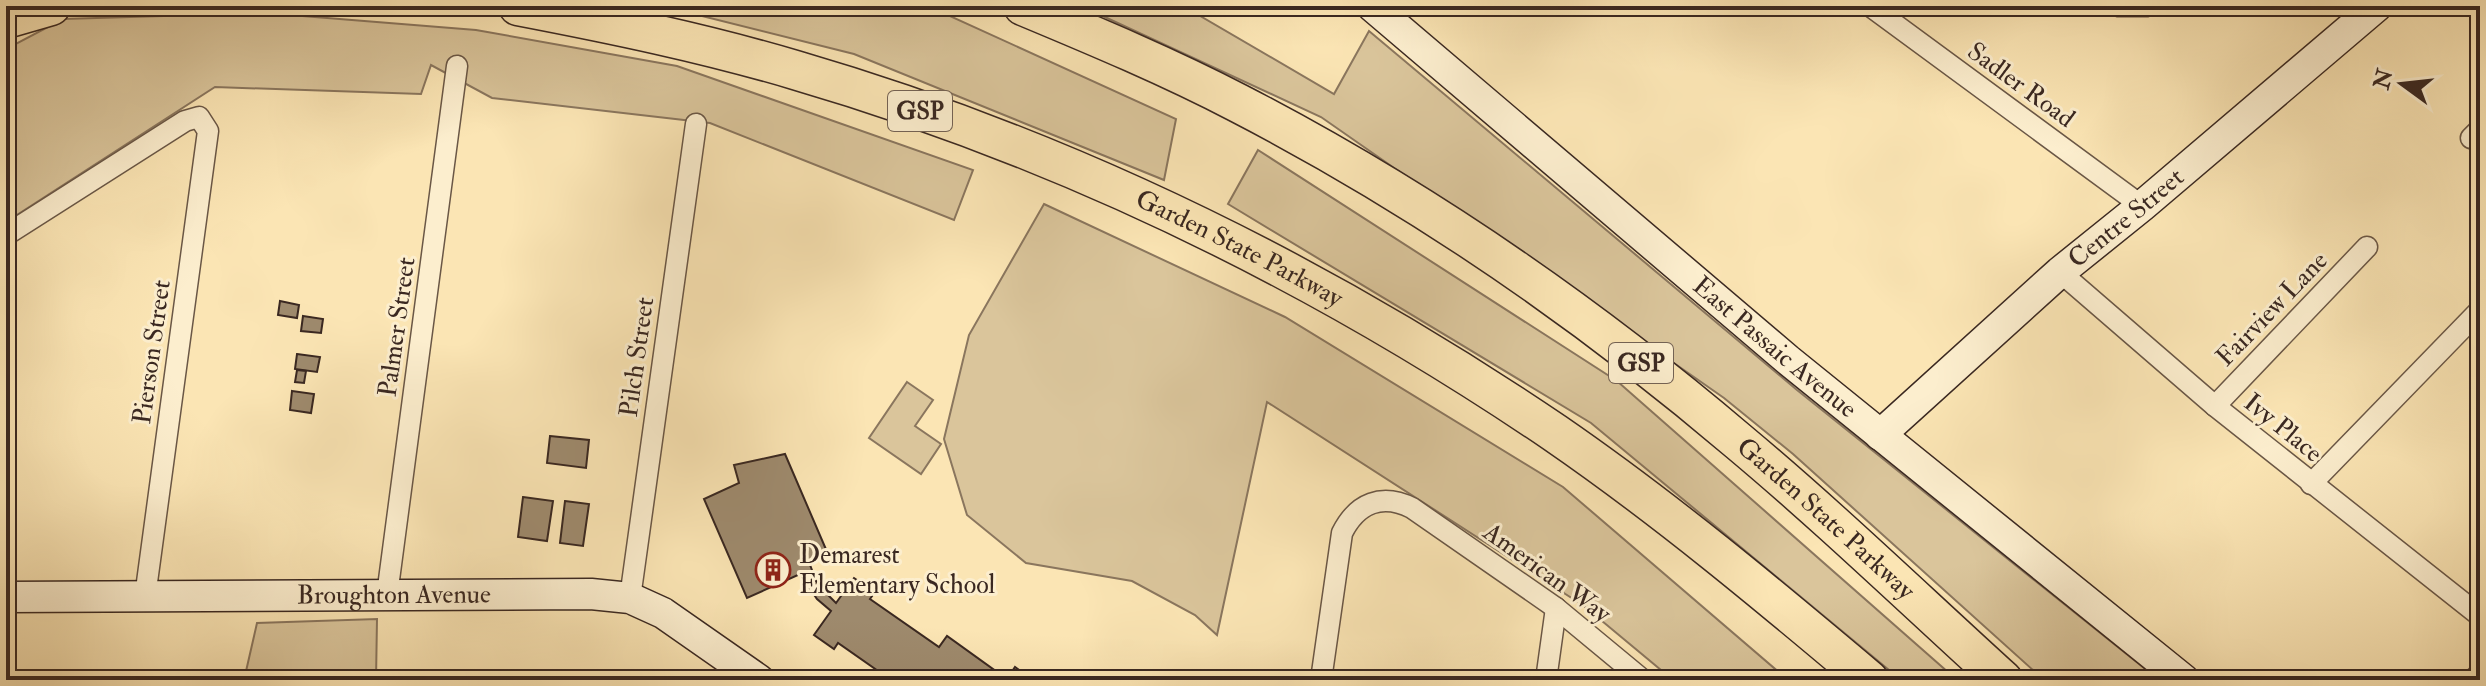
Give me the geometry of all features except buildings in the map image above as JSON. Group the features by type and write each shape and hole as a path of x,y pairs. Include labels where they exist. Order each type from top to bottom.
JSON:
{"highway":[{"path":"6,19 51,6"},
{"name":"Garden State Parkway","path":"518,6 652,32 796,70 935,115 1056,162 1179,216 1306,280 1433,355 1555,434 1684,529 1869,680"},
{"name":"Garden State Parkway","path":"1023,6 1237,102 1365,173 1494,256 1616,344 1737,439 1852,539 2003,680"}],"street":[{"name":"East Passaic Avenue","path":"1372,6 1880,435 2184,680"},
{"name":"Sadler Road","path":"1870,6 2142,206"},
{"path":"2119,6 2146,6"},
{"name":"Centre Street","path":"1880,435 2060,272 2377,6"},
{"name":"Palmer Street","path":"387,595 457,66"},
{"name":"Pierson Street","path":"6,235 185,121 199,117 208,131 145,597"},
{"name":"Pilch Street","path":"630,598 696,124"},
{"name":"Fairview Lane","path":"2215,406 2367,247"},
{"name":"Ivy Place","path":"2060,272 2215,406 2480,616"},
{"path":"2311,484 2480,310"},
{"name":"American Way","path":"1321,680 1342,533 1358,509 1371,502 1385,500 1399,501 1417,511 1556,608 1643,680"},
{"name":"Broughton Avenue","path":"6,597 591,594 630,598 663,613 759,680"},
{"path":"1546,680 1556,608"},
{"path":"2473,680 2480,673"}],"shaded area":[{"path":"662,6 928,6 1176,119 1164,180 854,54"},
{"path":"1081,6 1183,6 1334,94 1369,31 1797,390 2159,680 2044,680 1793,454 1724,398 1321,117"},
{"path":"265,13 476,30 677,66 973,170 954,220 710,123 492,98 431,65 421,94 215,87 6,222 6,49 63,19"},
{"path":"1258,150 1617,381 1957,680 1901,680 1591,423 1228,204"},
{"path":"1044,204 1285,317 1563,487 1788,680 1673,680 1584,606 1267,402 1217,635 1195,615 1132,581 1026,563 967,515 944,439 969,335"},
{"path":"907,382 933,400 915,426 941,444 921,474 869,438"},
{"path":"377,619 376,680 244,680 257,623"}],"place":[{"name":"Demarest Elementary School","path":"773,570"}]}
